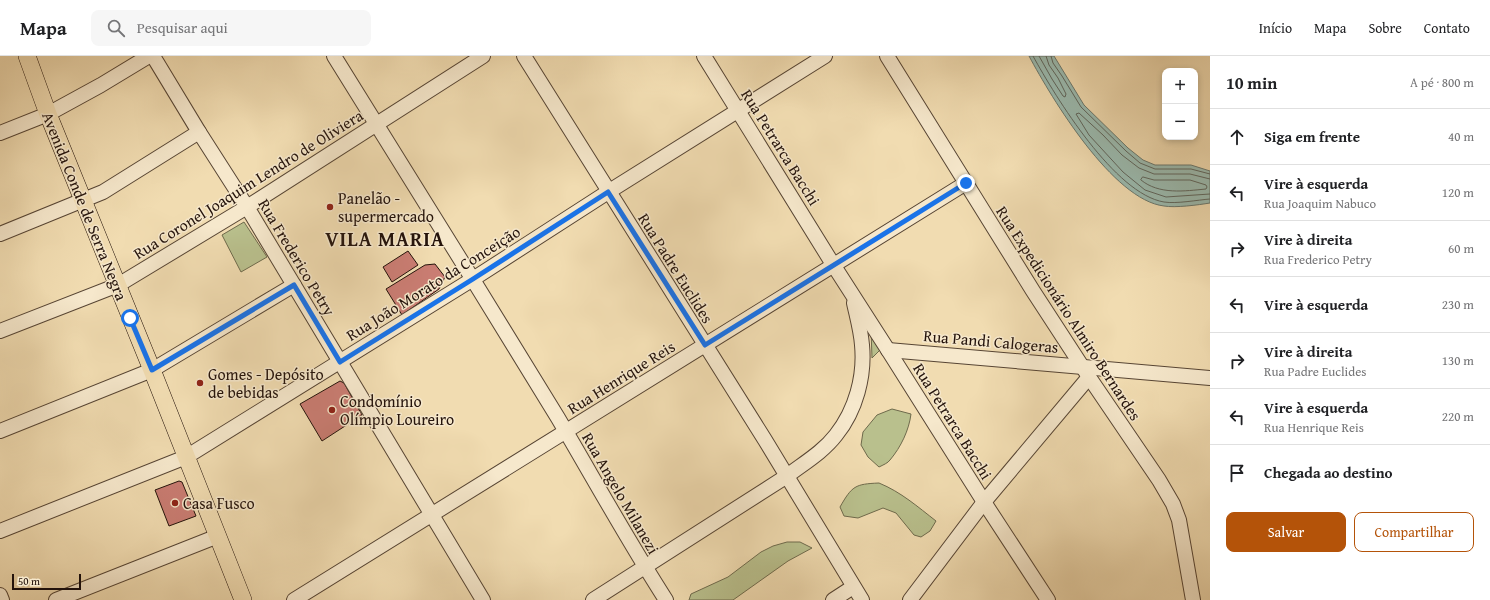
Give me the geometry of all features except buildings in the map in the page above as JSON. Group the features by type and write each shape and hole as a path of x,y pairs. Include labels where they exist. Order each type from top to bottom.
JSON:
{"main road":[{"name":"Avenida Conde de Serra Negra","path":"27,56 48,114 118,285 243,600"}],"street":[{"path":"0,133 48,114 101,85 149,56"},
{"name":"Rua Frederico Petry","path":"152,56 247,207 483,600"},
{"name":"Rua Angelo Milanezi","path":"334,56 473,279 666,600"},
{"name":"Rua Coronel Joaquim Lendro de Oliviera","path":"0,331 118,285 247,207 483,56"},
{"name":"Rua Padre Euclides","path":"524,56 705,345 862,600"},
{"name":"Rua Petrarca Bacchi","path":"704,56 834,266 1048,600"},
{"name":"Rua João Morato da Conceição","path":"0,531 186,457 473,279 608,192 826,56"},
{"name":"Rua Expedicionário Almiro Bernardes","path":"886,56 1032,291 1159,480 1173,504 1179,520 1193,600"},
{"path":"0,234 102,192 199,132"},
{"name":"Rua Henrique Reis","path":"297,599 966,183"},
{"path":"0,431 152,370 294,285"},
{"path":"592,600 786,476 815,455 836,435 850,413 858,389 862,366 862,345 853,296"},
{"name":"Rua Pandi Calogeras","path":"888,350 1085,372 1210,378"},
{"path":"910,600 1085,372"},
{"path":"56,600 218,536"},
{"path":"833,600 853,587"},
{"path":"0,595 2,600"}],"green space":[{"path":"244,222 267,257 241,272 222,235"},
{"path":"871,330 882,348 872,358"},
{"path":"892,409 911,414 910,420 898,450 889,461 879,467 868,457 861,445 863,432 877,415"},
{"path":"879,483 902,495 936,521 930,531 921,537 914,535 896,513 883,508 858,518 844,516 840,507 851,490 859,485"},
{"path":"787,542 800,542 812,548 788,561 733,600 689,600 691,594 728,577 761,552 773,546"}],"water":[{"path":"1029,56 1054,56 1084,105 1128,148 1143,160 1155,165 1191,165 1210,171 1210,203 1169,207 1164,206 1144,200 1125,186 1105,167 1068,121 1039,75"}],"place":[{"name":"Panelão - supermercado","path":"330,207"},
{"name":"Gomes - Depósito de bebidas","path":"200,383"},
{"name":"Condomínio Olímpio Loureiro","path":"332,410"},
{"name":"Casa Fusco","path":"175,503"}],"district":[{"name":"VILA MARIA","path":"385,239"}],"route":[{"path":"130,318 152,370 294,285 340,362 608,192 705,345 966,183"}]}
